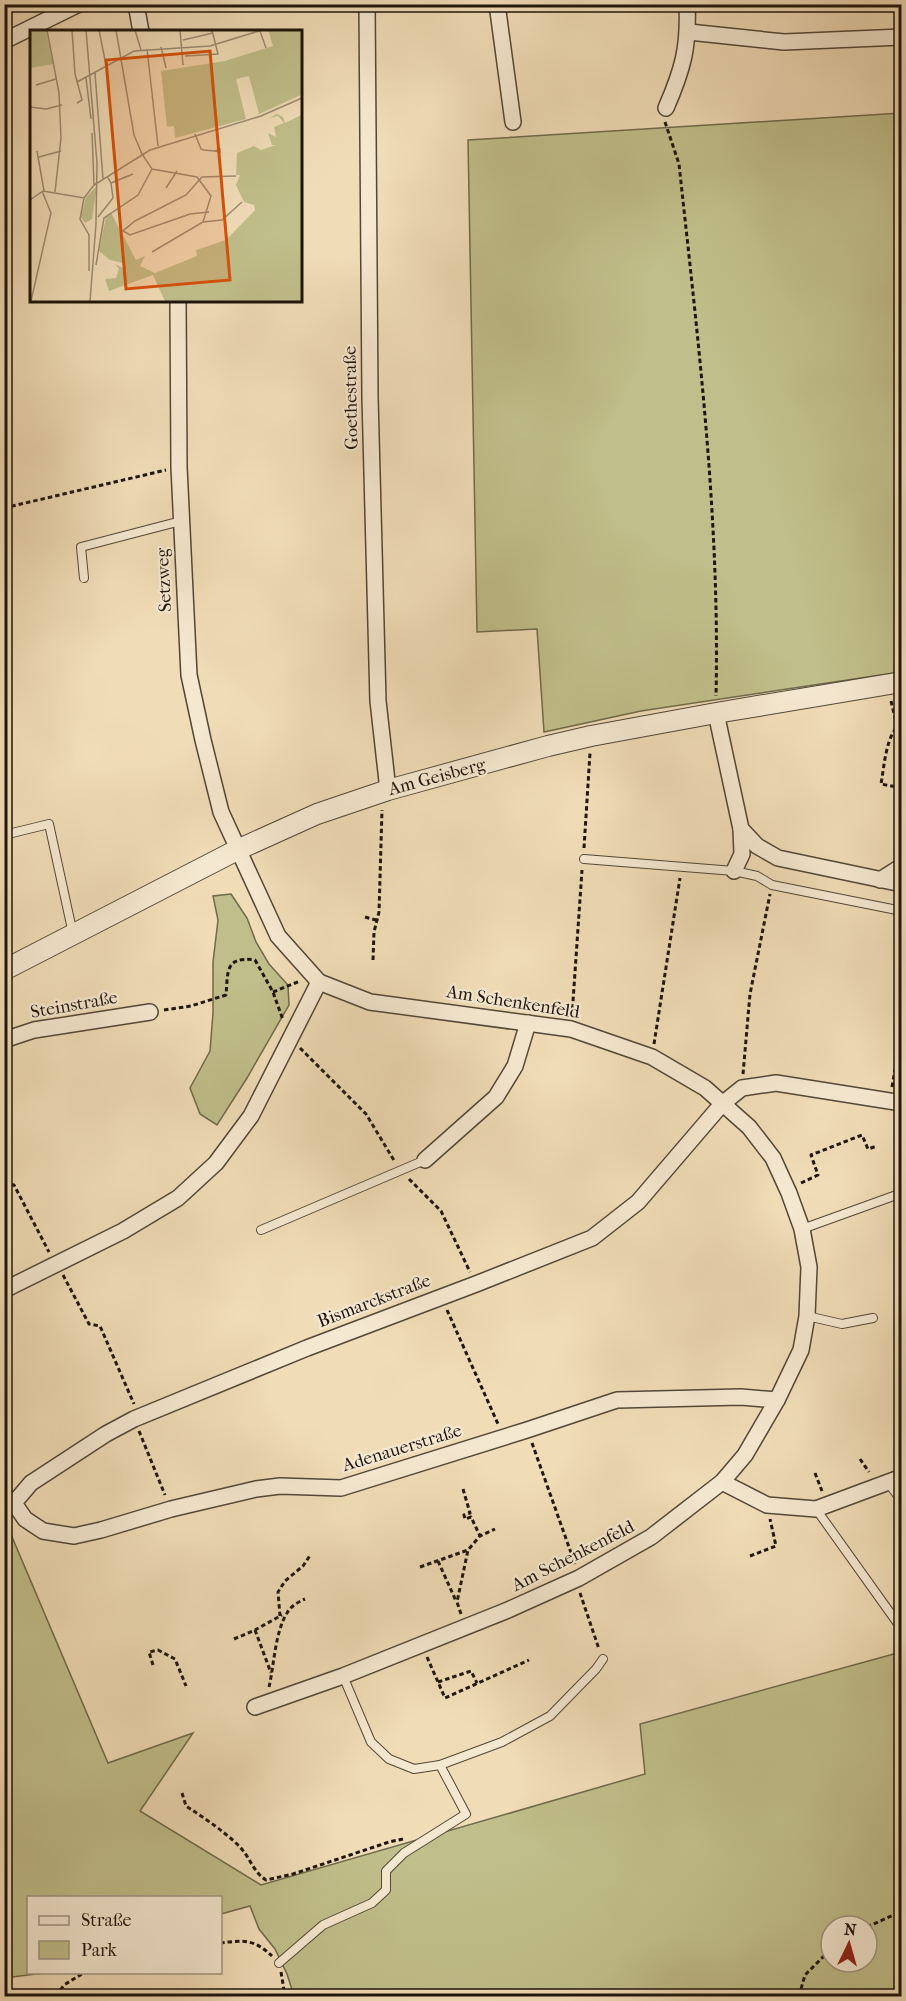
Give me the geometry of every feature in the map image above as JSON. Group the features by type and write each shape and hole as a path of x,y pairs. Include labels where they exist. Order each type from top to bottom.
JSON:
{"street":[{"path":"4,41 79,4"},
{"path":"136,4 141,30"},
{"name":"Goethestraße","path":"367,4 371,444 378,701 388,790"},
{"path":"497,4 513,122"},
{"path":"666,108 681,74 689,32 687,4"},
{"path":"689,32 784,42 902,37"},
{"name":"Setzweg","path":"178,302 179,467 189,675 220,812 237,850"},
{"name":"Am Geisberg","path":"4,970 74,936 237,850 317,814 388,790 591,736 894,684"},
{"path":"716,713 741,829 741,854 734,871"},
{"path":"741,829 757,846 778,858 902,884"},
{"name":"Am Schenkenfeld","path":"237,850 278,936 317,979 370,1002 571,1029 652,1057 705,1088 749,1127 773,1158 802,1228 809,1267 807,1316 801,1350 777,1400 745,1455 722,1482 651,1537 579,1578 466,1627 260,1706"},
{"path":"880,880 902,866"},
{"path":"4,1290 123,1232 178,1198 216,1163 251,1116 291,1038 317,979"},
{"name":"Steinstraße","path":"4,1040 34,1030 150,1012"},
{"path":"425,1160 496,1097 514,1066 528,1023"},
{"path":"741,1088 776,1083 902,1103"},
{"name":"Bismarckstraße","path":"14,1503 32,1483 106,1434 134,1419 307,1347 592,1238 638,1202 722,1104 741,1088"},
{"name":"Adenauerstraße","path":"14,1503 25,1519 43,1531 74,1536 171,1509 256,1489 280,1486 341,1488 616,1400 741,1397 777,1400"},
{"path":"722,1482 768,1505 822,1507 895,1480"}],"lane":[{"path":"84,578 81,547 181,521"},
{"path":"4,835 49,824 74,936"},
{"path":"584,859 734,871 757,876 772,885 902,911"},
{"path":"261,1230 425,1160"},
{"path":"802,1228 902,1193"},
{"path":"807,1316 842,1324 873,1318"},
{"path":"895,1480 902,1502"},
{"path":"822,1507 901,1628"},
{"path":"343,1676 371,1742 389,1759 414,1768 440,1765 502,1742 550,1716 603,1659"},
{"path":"279,1963 323,1925 372,1904 386,1890 386,1871 404,1853 466,1814 440,1765"}],"path":[{"path":"666,108 664,122 679,164 710,479 717,653 716,713"},
{"path":"4,508 179,467"},
{"path":"894,684 899,725 891,735 881,784 902,788"},
{"path":"585,833 591,736"},
{"path":"373,960 374,932 380,912 382,831"},
{"path":"652,1057 680,880"},
{"path":"573,1010 580,893"},
{"path":"741,1088 750,994 770,896"},
{"path":"365,917 376,920"},
{"path":"150,1012 191,1006 226,995 228,969 236,960 242,958 255,960 273,992 291,1038 366,1114 395,1162"},
{"path":"273,992 317,979"},
{"path":"892,1087 902,1030"},
{"path":"805,1181 818,1175 811,1155 862,1135 868,1149 877,1146"},
{"path":"4,1183 14,1185 48,1250"},
{"path":"420,1190 441,1211 468,1267"},
{"path":"67,1281 88,1324 100,1326 132,1399"},
{"path":"450,1316 499,1426"},
{"path":"134,1419 171,1509"},
{"path":"533,1446 572,1559"},
{"path":"815,1473 822,1507"},
{"path":"463,1490 470,1513 464,1515 465,1519 471,1517 480,1536"},
{"path":"457,1602 468,1550 480,1536 495,1530"},
{"path":"750,1556 776,1546 774,1538"},
{"path":"420,1567 468,1550"},
{"path":"280,1616 278,1592 285,1581 303,1566 311,1554"},
{"path":"438,1561 466,1627"},
{"path":"234,1639 286,1613 296,1603 305,1599"},
{"path":"582,1599 598,1645"},
{"path":"260,1706 272,1675 275,1647 286,1613"},
{"path":"255,1630 272,1675"},
{"path":"153,1665 149,1652 158,1650 175,1659 186,1686"},
{"path":"426,1655 445,1698 529,1660"},
{"path":"438,1682 471,1671 477,1683"},
{"path":"182,1793 186,1806 241,1848 258,1875 266,1880 293,1874 389,1842 436,1833"},
{"path":"879,1922 902,1911"},
{"path":"222,1943 239,1940 261,1945 279,1963 285,1996"},
{"path":"799,1996 805,1975 819,1961"},
{"path":"56,1996 64,1985 82,1974"}],"green space":[{"path":"901,113 901,672 641,711 544,732 537,629 477,632 468,140"},
{"path":"231,894 247,918 256,942 269,964 288,985 289,1005 217,1125 200,1114 190,1088 210,1051 213,962 218,920 213,896"},
{"path":"4,1518 108,1763 193,1733 140,1811 261,1885 645,1774 640,1724 901,1652 901,1996 294,1996 275,1949 259,1929 250,1906 222,1914 222,1896 27,1896 27,1974 36,1974 5,1978 4,1839 8,1835 4,1807"}]}
